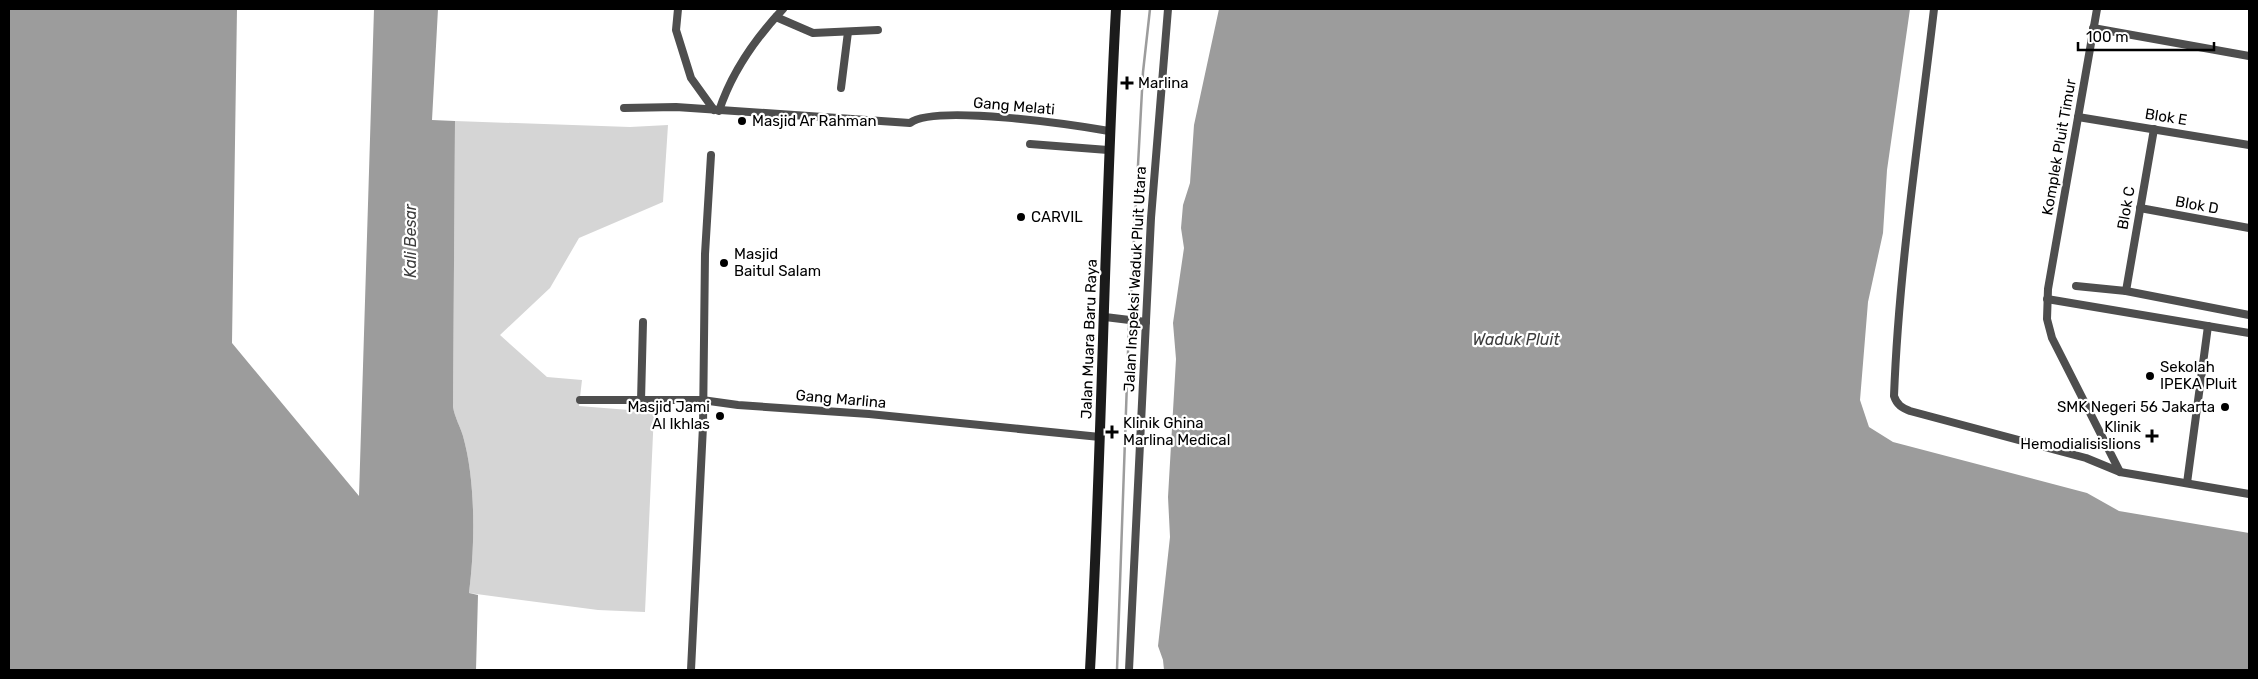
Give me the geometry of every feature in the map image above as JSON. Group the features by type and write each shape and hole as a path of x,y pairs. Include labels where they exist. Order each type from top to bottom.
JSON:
{"street":[{"path":"678,9 676,30 690,78 717,110 740,62 783,9"},
{"name":"Jalan Muara Baru Raya","path":"1090,670 1105,317 1108,150 1116,9"},
{"name":"Jalan Inspeksi Waduk Pluit Utara","path":"1129,670 1150,218 1168,9"},
{"path":"1934,9 1910,194 1897,322 1894,396 1896,401 1903,408 1910,411 2086,458 2120,472 2249,494"},
{"name":"Komplek Pluit Timur","path":"2096,9 2048,290 2047,319 2052,338 2120,472"},
{"path":"776,17 808,32 878,30"},
{"path":"2093,28 2249,56"},
{"path":"841,88 848,32"},
{"name":"Gang Melati","path":"624,108 676,107 910,123 917,118 969,115 1109,131"},
{"name":"Blok E","path":"2078,117 2249,145"},
{"name":"Blok C","path":"2126,291 2154,129"},
{"path":"1030,144 1108,150"},
{"path":"691,670 703,426 705,254 711,154"},
{"name":"Blok D","path":"2140,208 2249,228"},
{"path":"2076,286 2126,291 2249,315"},
{"path":"2047,299 2249,333"},
{"path":"1105,317 1146,322"},
{"path":"641,401 643,322"},
{"path":"2187,483 2208,326"},
{"name":"Gang Marlina","path":"580,400 702,400 738,405 860,414 1100,437"}],"shaded area":[{"path":"455,121 630,127 668,125 663,202 579,238 550,288 500,335 547,377 582,380 579,406 654,412 645,612 598,610 469,593 473,535 472,493 467,454 453,407"}],"water":[{"name":"Kali Besar","path":"9,9 237,9 232,343 359,496 374,9 438,9 432,120 455,121 453,407 467,454 472,493 473,535 469,593 478,595 476,670 9,670"},
{"name":"Waduk Pluit","path":"1219,9 1910,9 1887,170 1883,233 1868,302 1860,400 1869,427 1893,442 2087,493 2119,511 2249,533 2249,670 1164,670 1158,646 1170,537 1168,497 1176,359 1173,323 1184,248 1181,228 1183,205 1190,183 1194,125"}],"waterway":[{"path":"1130,314 1143,72 1150,9"},
{"path":"1117,670 1129,324"}],"place":[{"name":"Marlina","path":"1127,83"},
{"name":"Masjid Ar Rahman","path":"742,121"},
{"name":"CARVIL","path":"1021,217"},
{"name":"Masjid Baitul Salam","path":"724,263"},
{"name":"Sekolah IPEKA Pluit","path":"2150,376"},
{"name":"SMK Negeri 56 Jakarta","path":"2225,407"},
{"name":"Masjid Jami Al Ikhlas","path":"720,416"},
{"name":"Klinik Ghina Marlina Medical","path":"1112,432"},
{"name":"Klinik Hemodialisislions","path":"2152,436"}]}
